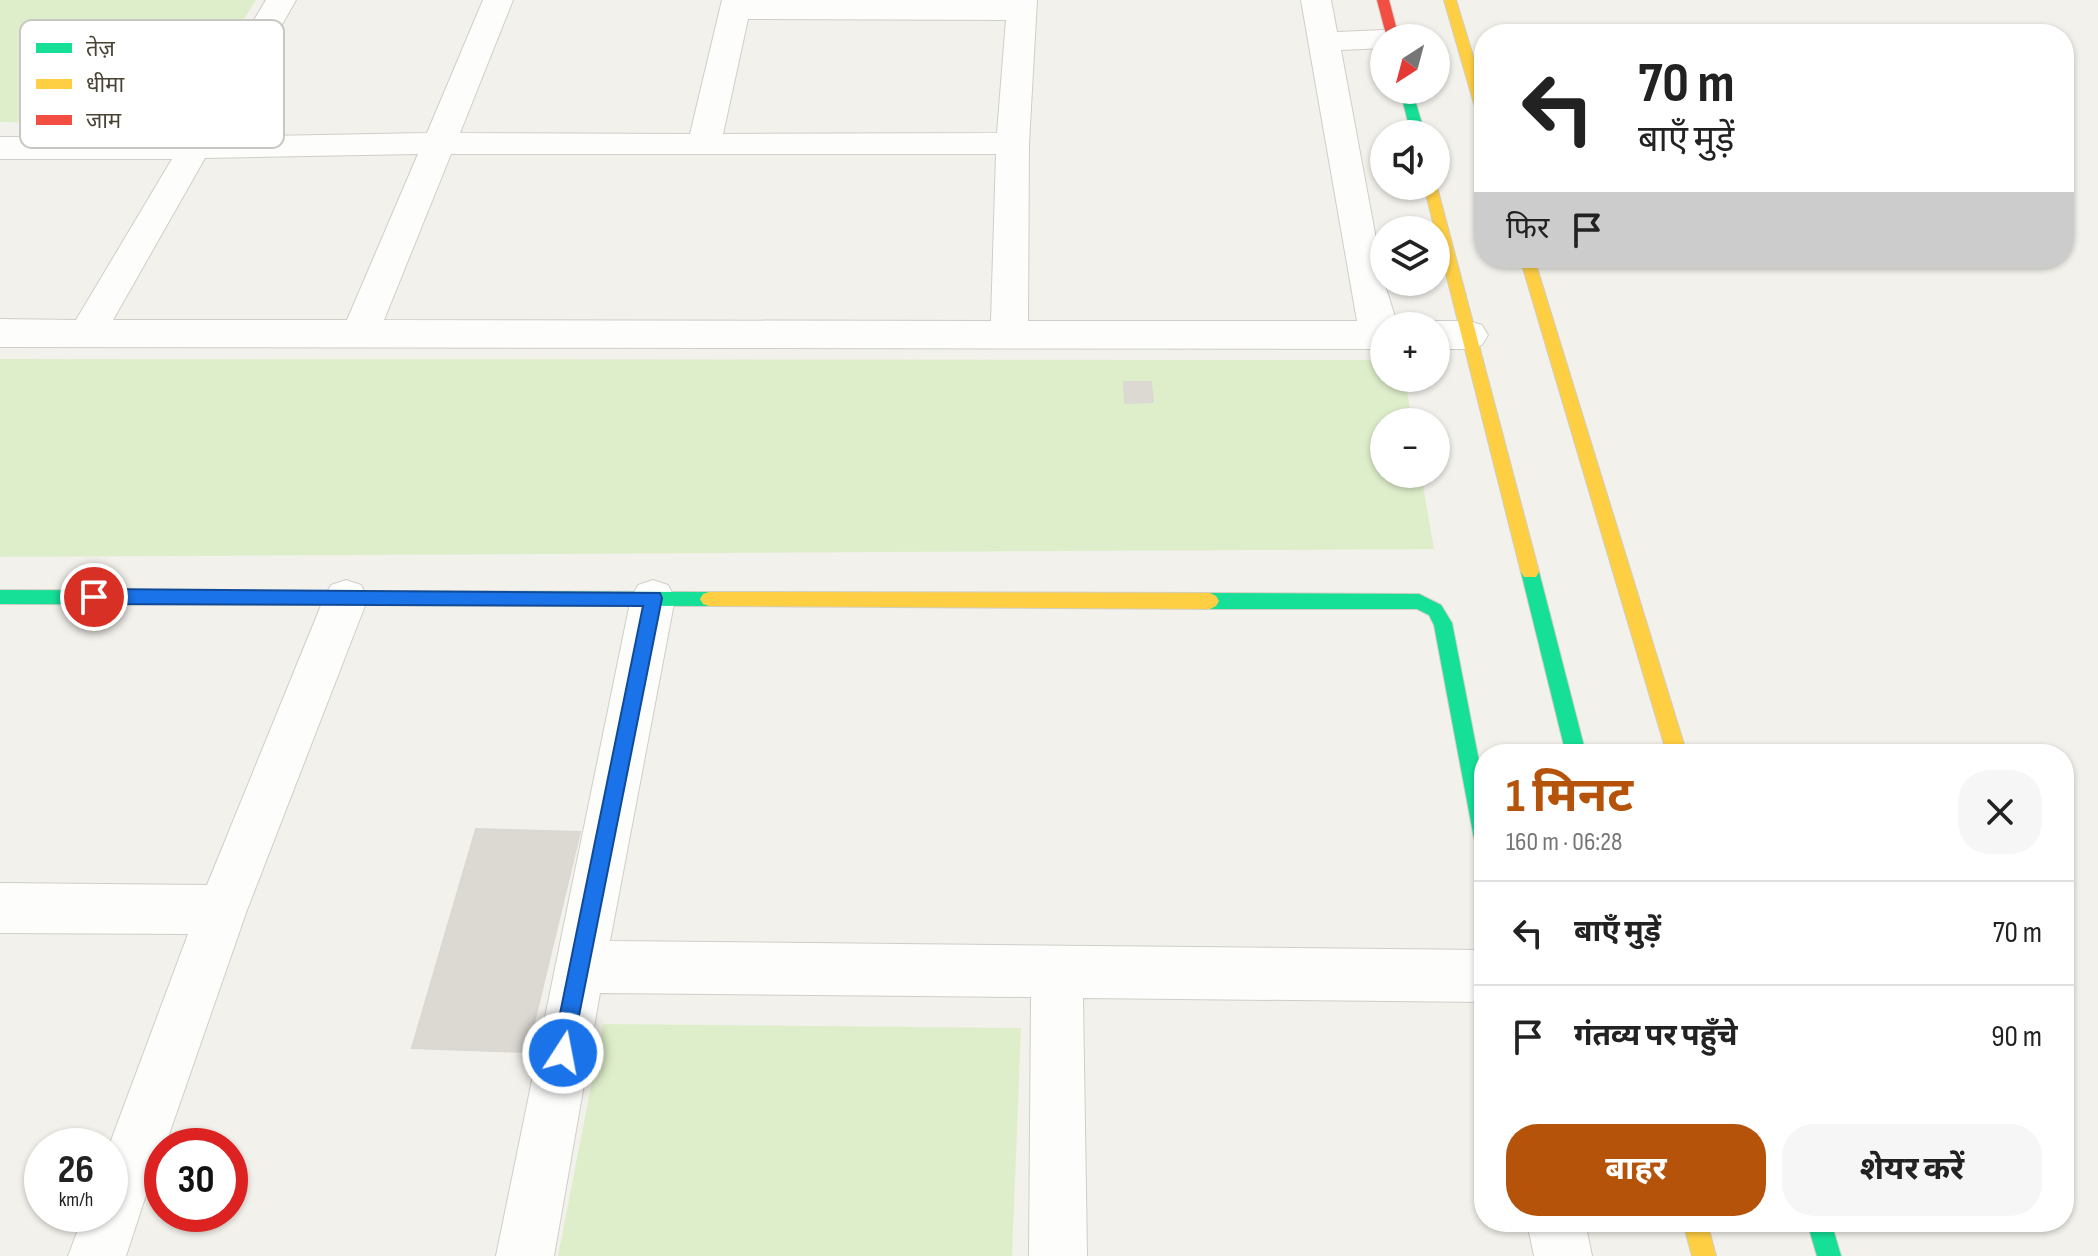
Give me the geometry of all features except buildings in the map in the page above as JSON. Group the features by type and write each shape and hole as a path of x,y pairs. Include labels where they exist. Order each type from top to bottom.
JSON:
{"main road":[{"path":"1383,0 1389,24"},
{"path":"1450,0 1474,80"},
{"path":"1433,200 1452,335 1573,744"},
{"path":"1530,268 1674,744"},
{"path":"0,597 1419,602 1435,610 1443,623 1474,786"},
{"path":"1698,1232 1704,1256"},
{"path":"1822,1232 1829,1256"}],"street":[{"path":"269,20 281,0"},
{"path":"360,334 498,0"},
{"path":"1316,0 1377,312"},
{"path":"704,145 736,5 1022,5 1013,143 1009,335"},
{"path":"1326,42 1370,40"},
{"path":"284,146 439,143 1013,143"},
{"path":"0,148 194,148"},
{"path":"87,333 194,148"},
{"path":"0,333 1370,335"},
{"path":"97,1256 222,910 346,598"},
{"path":"525,1256 653,598"},
{"path":"0,908 222,910"},
{"path":"579,967 1474,976"},
{"path":"1057,972 1058,1256"},
{"path":"1558,1232 1563,1256"}],"green space":[{"path":"0,0 256,0 244,20 20,20 20,122 0,122"},
{"path":"0,359 1370,360 1370,392 1407,392 1410,408 1370,408 1370,488 1423,488 1434,549 0,557"},
{"path":"603,1024 1021,1028 1012,1256 558,1256"}],"traffic: fast":[{"path":"1410,104 1414,120"},
{"path":"1530,572 1573,744"},
{"path":"0,597 709,599"},
{"path":"1210,601 1419,602 1435,610 1443,623 1474,786"},
{"path":"1822,1232 1829,1256"}],"traffic: slow":[{"path":"1450,0 1474,80"},
{"path":"1435,200 1530,572"},
{"path":"1530,268 1674,744"},
{"path":"709,599 1210,601"},
{"path":"1698,1232 1704,1256"}],"traffic: jam":[{"path":"1383,0 1389,24"}],"route":[{"path":"94,597 653,598 563,1053"}]}
